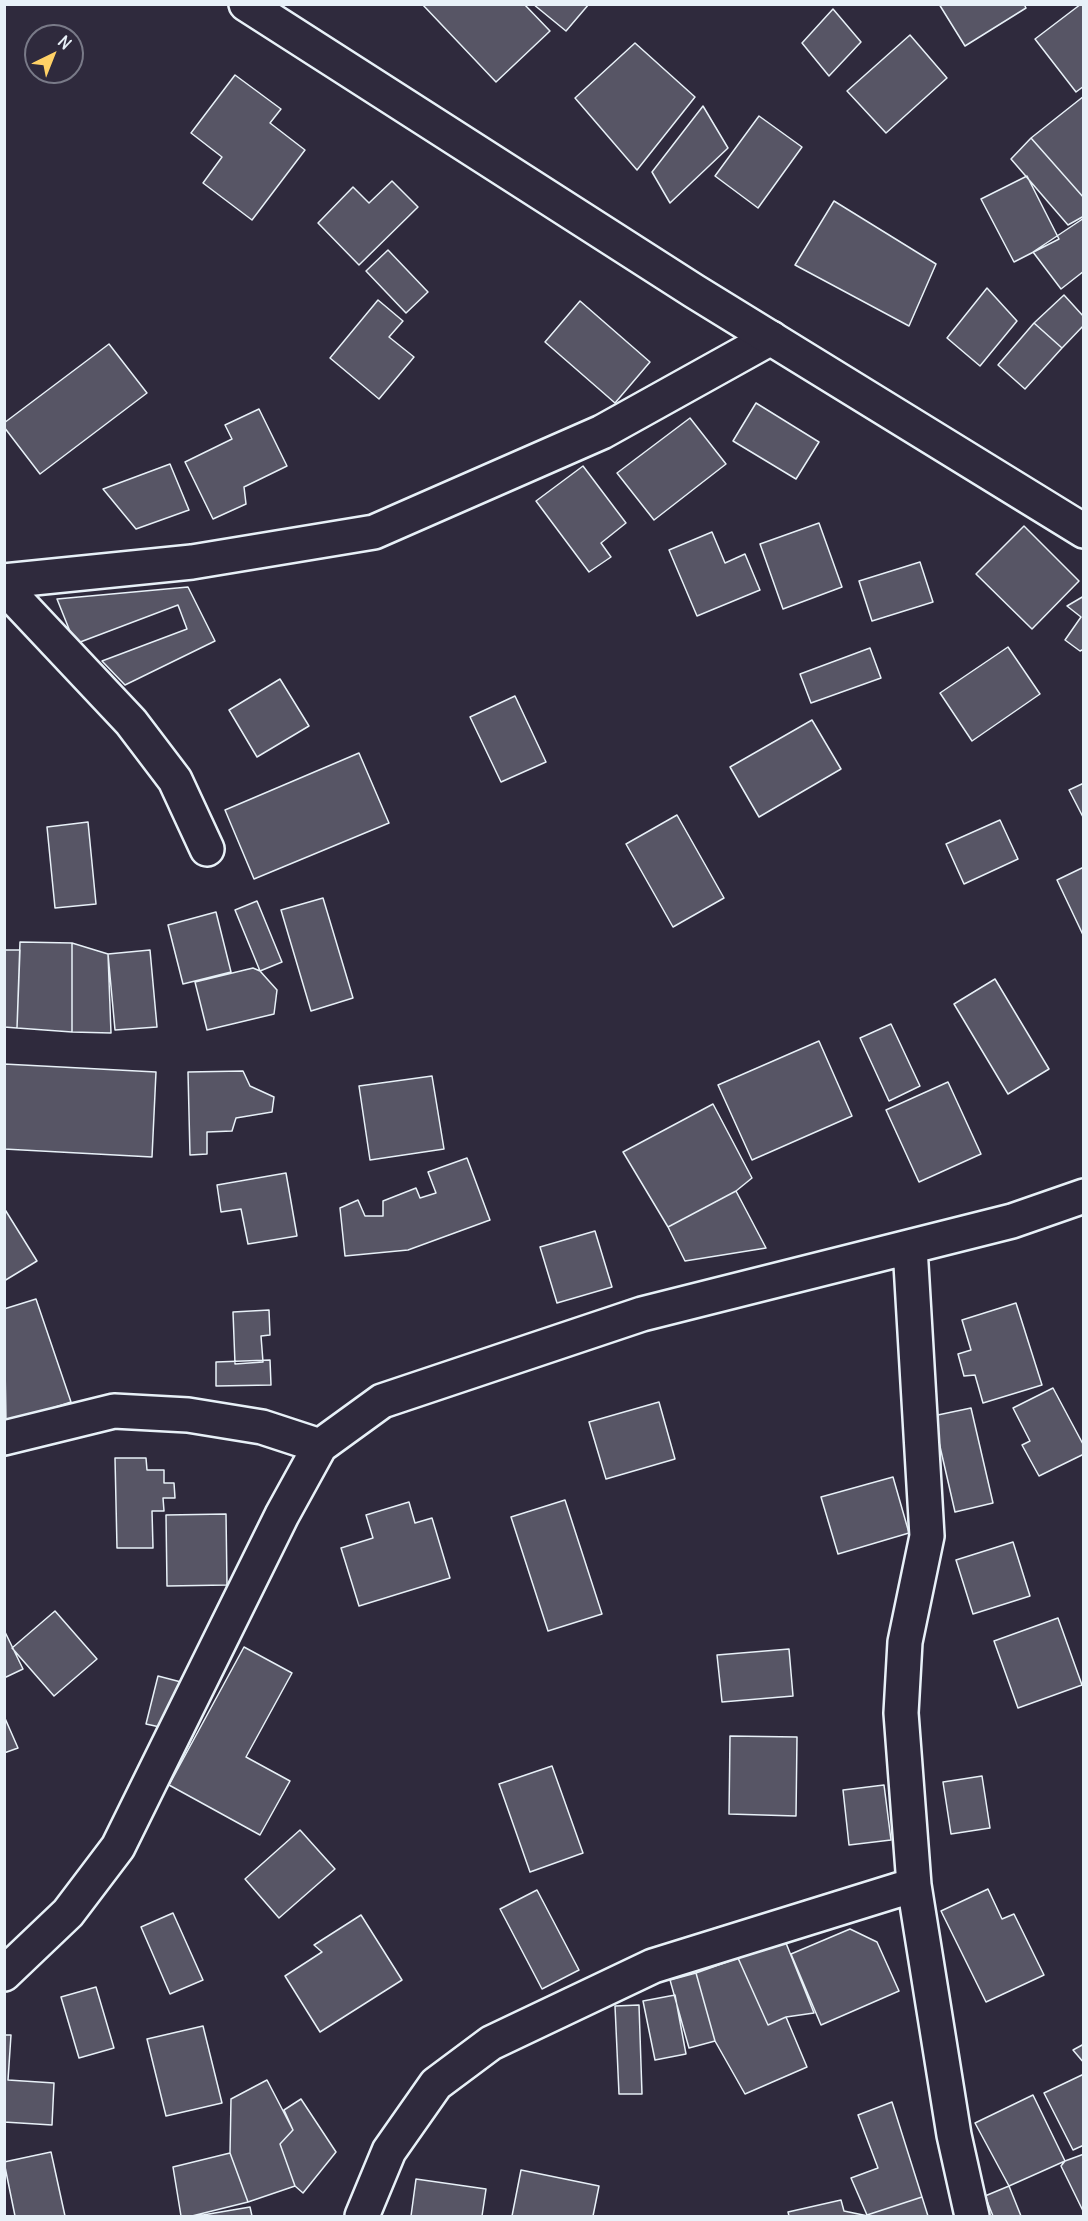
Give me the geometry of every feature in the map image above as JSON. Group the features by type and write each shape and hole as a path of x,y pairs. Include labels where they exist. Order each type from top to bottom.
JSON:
{"street":[{"path":"246,4 771,338 1083,531"},
{"path":"4,581 192,562 374,532 602,432 771,338"},
{"path":"4,587 131,722 175,780 207,849"},
{"path":"4,1974 68,1913 118,1846 282,1515 321,1446 382,1401 642,1314 1012,1221 1083,1196"},
{"path":"910,1247 927,1536 905,1642 901,1713 914,1886 954,2135 972,2217"},
{"path":"4,1438 114,1411 188,1415 252,1425 321,1446"},
{"path":"362,2217 389,2151 436,2085 491,2043 653,1966 914,1886"}],"building":[{"path":"422,4 524,4 550,31 496,82"},
{"path":"533,4 589,4 566,31"},
{"path":"939,4 1024,4 1026,8 965,46"},
{"path":"1084,4 1084,86 1076,92 1035,39"},
{"path":"833,9 861,42 829,76 802,43"},
{"path":"910,35 947,78 886,133 847,91"},
{"path":"635,43 695,97 637,170 575,98"},
{"path":"235,75 281,109 270,123 305,150 252,220 203,183 222,157 191,133"},
{"path":"1084,96 1084,198 1031,138"},
{"path":"703,106 728,148 670,203 652,172"},
{"path":"759,116 802,147 758,208 715,176"},
{"path":"1031,138 1084,198 1084,216 1068,225 1011,159"},
{"path":"1027,176 1059,239 1014,262 981,199"},
{"path":"392,181 418,207 359,265 318,223 353,187 369,203"},
{"path":"834,201 936,264 909,326 795,265"},
{"path":"1084,218 1084,271 1061,289 1033,252"},
{"path":"388,250 428,292 406,313 366,271"},
{"path":"987,288 1017,321 980,366 947,338"},
{"path":"1064,295 1084,317 1084,325 1062,348 1034,323"},
{"path":"378,300 403,321 389,337 414,357 379,399 330,358"},
{"path":"580,301 650,362 615,403 545,342"},
{"path":"1034,323 1062,348 1025,389 998,365"},
{"path":"109,344 147,393 40,474 4,427 4,423"},
{"path":"756,403 819,442 796,479 733,441"},
{"path":"259,409 287,466 244,487 246,504 213,519 185,462 232,439 225,425"},
{"path":"690,418 726,464 654,520 617,473"},
{"path":"170,464 189,510 136,529 103,489"},
{"path":"583,466 626,523 601,543 611,557 589,572 536,501"},
{"path":"819,523 842,587 783,609 760,544"},
{"path":"1024,526 1079,581 1032,629 976,574"},
{"path":"712,532 725,563 745,554 760,590 697,616 669,550"},
{"path":"920,562 933,602 872,621 859,581"},
{"path":"188,587 215,641 125,685 102,661 187,629 178,605 75,644 57,599"},
{"path":"1084,596 1084,649 1080,651 1065,640 1081,617 1067,606"},
{"path":"1008,647 1040,694 972,741 940,693"},
{"path":"870,648 881,678 811,703 800,674"},
{"path":"280,679 309,726 257,757 229,710"},
{"path":"515,696 546,762 501,782 470,717"},
{"path":"812,720 841,769 759,817 730,767"},
{"path":"359,753 389,823 254,879 225,810"},
{"path":"1084,783 1084,819 1069,790"},
{"path":"677,815 724,898 673,927 626,844"},
{"path":"1000,820 1018,859 964,884 946,844"},
{"path":"88,822 96,904 55,908 47,827"},
{"path":"1084,867 1084,937 1057,880"},
{"path":"323,898 353,998 311,1011 281,910"},
{"path":"257,901 282,962 260,971 235,910"},
{"path":"216,912 231,972 183,984 168,925"},
{"path":"20,942 72,943 72,1032 17,1028"},
{"path":"72,943 108,954 111,1033 72,1032"},
{"path":"4,950 20,950 17,1028 4,1027"},
{"path":"150,950 157,1027 115,1030 108,954"},
{"path":"253,968 260,971 277,990 274,1014 207,1030 195,982"},
{"path":"995,979 1049,1069 1008,1094 954,1004"},
{"path":"891,1024 920,1086 889,1101 860,1038"},
{"path":"819,1041 852,1116 752,1160 718,1085"},
{"path":"4,1064 156,1072 152,1157 4,1149"},
{"path":"243,1071 250,1086 274,1097 272,1112 236,1118 232,1131 207,1132 207,1154 190,1155 188,1072"},
{"path":"432,1076 444,1149 370,1160 359,1086"},
{"path":"948,1082 981,1154 919,1182 886,1110"},
{"path":"713,1104 752,1178 736,1191 668,1227 623,1152"},
{"path":"467,1158 490,1220 408,1250 345,1256 340,1208 358,1200 365,1216 383,1216 383,1201 416,1188 420,1198 436,1193 428,1172"},
{"path":"286,1173 297,1236 248,1244 241,1209 221,1212 217,1185"},
{"path":"736,1191 766,1248 685,1261 668,1227"},
{"path":"4,1208 37,1261 4,1281"},
{"path":"595,1231 612,1287 557,1303 540,1247"},
{"path":"36,1299 71,1402 6,1423 4,1309"},
{"path":"1016,1303 1042,1385 983,1403 975,1375 964,1376 958,1354 971,1350 962,1320"},
{"path":"269,1310 270,1335 261,1336 263,1362 235,1364 233,1312"},
{"path":"270,1360 271,1385 216,1386 216,1362"},
{"path":"1053,1388 1084,1446 1084,1454 1039,1476 1022,1445 1030,1441 1013,1408"},
{"path":"659,1402 675,1459 606,1479 589,1422"},
{"path":"971,1408 993,1503 955,1512 933,1416"},
{"path":"115,1458 146,1458 147,1470 164,1470 164,1483 174,1483 175,1498 163,1498 164,1511 152,1511 153,1548 117,1548"},
{"path":"893,1477 909,1533 838,1554 821,1497"},
{"path":"565,1500 602,1614 548,1631 511,1517"},
{"path":"409,1502 415,1523 432,1518 450,1578 359,1606 341,1548 373,1538 366,1515"},
{"path":"226,1514 227,1585 167,1586 166,1515"},
{"path":"1013,1542 1030,1596 973,1614 956,1560"},
{"path":"55,1611 97,1659 54,1696 12,1648"},
{"path":"1058,1618 1082,1685 1018,1708 994,1641"},
{"path":"4,1633 23,1669 4,1678"},
{"path":"244,1647 292,1673 246,1757 290,1781 260,1835 169,1785"},
{"path":"789,1649 793,1696 722,1702 717,1655"},
{"path":"158,1676 181,1682 169,1729 146,1724"},
{"path":"4,1716 18,1748 4,1753"},
{"path":"730,1736 797,1737 796,1816 729,1814"},
{"path":"552,1766 583,1853 530,1872 499,1784"},
{"path":"982,1776 990,1828 951,1834 943,1782"},
{"path":"884,1785 891,1840 849,1845 843,1790"},
{"path":"300,1830 335,1869 279,1918 245,1879"},
{"path":"988,1889 1002,1919 1014,1914 1044,1975 986,2002 941,1911"},
{"path":"537,1890 579,1970 542,1989 500,1909"},
{"path":"173,1913 203,1980 170,1994 141,1927"},
{"path":"361,1915 402,1980 320,2032 285,1976 322,1952 314,1945"},
{"path":"850,1929 877,1942 899,1991 821,2025 791,1954"},
{"path":"786,1943 814,2013 786,2017 768,2025 738,1958"},
{"path":"738,1958 768,2025 786,2017 807,2067 745,2094 715,2041 696,1973"},
{"path":"696,1973 715,2041 689,2048 670,1980"},
{"path":"96,1987 114,2048 79,2058 61,1997"},
{"path":"675,1995 686,2054 655,2060 643,2001"},
{"path":"639,2005 642,2094 619,2094 615,2006"},
{"path":"203,2026 222,2103 166,2116 147,2039"},
{"path":"4,2035 11,2035 8,2080 54,2083 52,2125 4,2122"},
{"path":"1084,2044 1084,2063 1073,2050"},
{"path":"1084,2074 1084,2145 1073,2150 1044,2093"},
{"path":"267,2080 293,2130 280,2144 295,2186 248,2202 230,2153 231,2099"},
{"path":"1033,2095 1065,2161 1009,2186 975,2123"},
{"path":"301,2099 336,2152 303,2193 295,2186 280,2144 293,2130 284,2110"},
{"path":"892,2102 922,2197 867,2215 851,2178 878,2168 858,2115"},
{"path":"51,2152 65,2216 15,2216 4,2162"},
{"path":"230,2153 248,2202 192,2216 181,2216 173,2167"},
{"path":"1084,2154 1084,2213 1061,2166 1065,2161"},
{"path":"521,2170 599,2186 593,2216 512,2216"},
{"path":"416,2179 486,2189 482,2216 411,2216"},
{"path":"1009,2186 1021,2216 993,2216 985,2196"},
{"path":"922,2197 928,2216 867,2215"},
{"path":"841,2200 844,2211 868,2216 789,2216 788,2212"},
{"path":"250,2207 252,2216 197,2216"}]}
